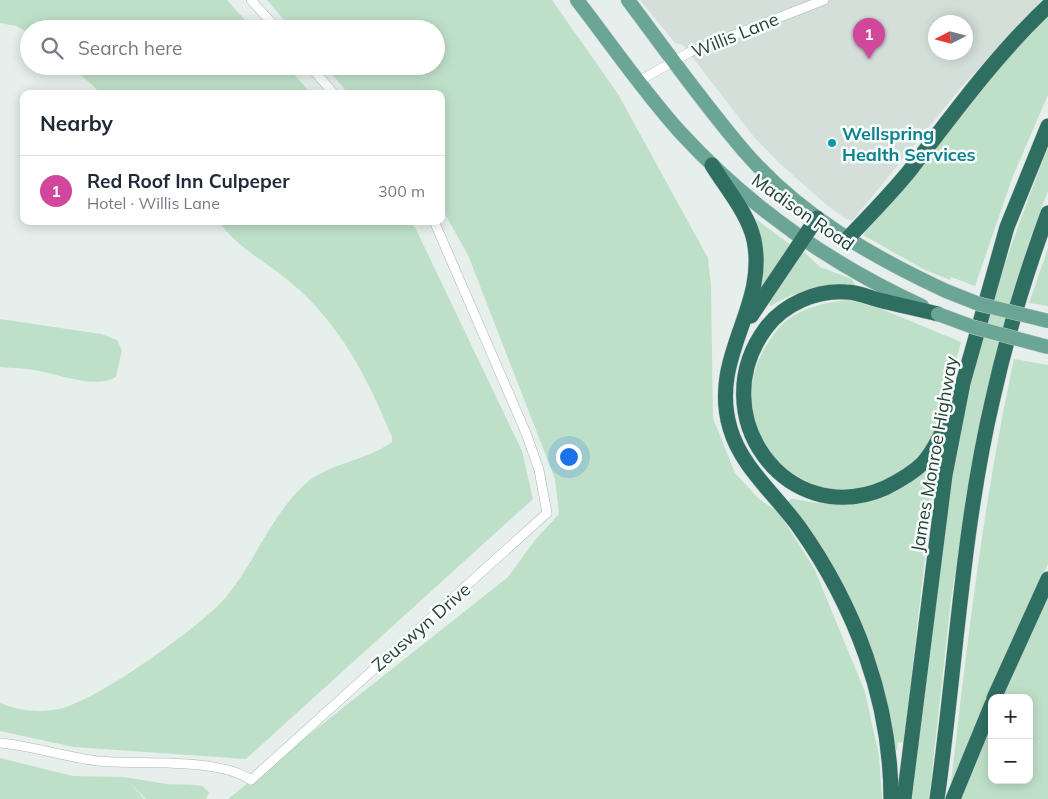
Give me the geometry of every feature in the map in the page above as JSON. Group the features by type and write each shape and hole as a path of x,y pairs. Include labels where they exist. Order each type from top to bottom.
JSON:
{"highway":[{"path":"847,239 910,169 943,125 1004,51 1048,6"},
{"name":"James Monroe Highway","path":"904,799 946,475 963,383 1007,227 1048,126"},
{"path":"712,165 748,222 756,254 753,288 730,356 725,381 726,413 730,430 748,462 788,512 823,562 856,628 879,700 889,761 890,799"},
{"path":"937,799 974,504 992,399 1029,266 1048,212"},
{"path":"737,337 764,294 818,218"},
{"path":"1029,266 1048,226"},
{"path":"938,314 847,292 816,295 786,309 773,319 755,343 748,359 742,394 750,432 763,454 778,471 804,489 832,496 862,495 909,475 922,463 944,427 963,383"},
{"path":"996,694 1048,579"},
{"path":"954,799 988,714"}],"main road":[{"name":"Madison Road","path":"577,0 680,131 712,165 773,218 804,240 883,289 938,314 1048,347"},
{"name":"Madison Road","path":"628,0 744,152 788,194 818,218 847,239 887,263 946,291 979,304 1048,321"}],"street":[{"path":"251,0 269,20"},
{"name":"Willis Lane","path":"639,81 702,47 824,0"},
{"path":"318,75 331,90"},
{"name":"Zeuswyn Drive","path":"0,743 100,761 160,763 233,770 251,780 547,513 539,470 526,433 436,225"}],"shaded area":[{"path":"640,0 1042,0 964,84 853,220 846,219 829,207 779,163 754,137 683,45 675,43"}],"green space":[{"path":"0,0 227,0 245,20 20,20 20,28 0,23"},
{"path":"267,0 552,0 618,94 708,258 711,285 713,418 735,473 758,498 779,513 814,568 865,692 879,756 882,799 228,799 508,577 535,540 559,514 555,479 468,255 445,214 445,90 346,90 333,75 445,75 445,20 284,20"},
{"path":"1048,11 1048,95 1013,176 975,286 951,277 950,280 925,270 863,235 945,129"},
{"path":"81,75 295,75 308,90 98,90"},
{"path":"1048,147 1048,191 1029,241 997,347 974,454 951,600 929,799 912,799 938,576 955,464 966,409 978,354 1001,275"},
{"path":"745,211 792,246 761,289"},
{"path":"221,225 414,225 522,451 533,499 246,759 74,747 0,731 0,703 14,708 37,711 59,709 97,693 172,643 195,626 226,597 246,569 272,525 304,485 324,472 371,454 392,442 392,437 383,415 362,373 351,353 324,315 290,282 252,254"},
{"path":"1048,248 1048,306 1029,303"},
{"path":"803,251 820,267 852,279 855,285 832,286 801,292 771,306 766,300"},
{"path":"848,300 879,308 961,342 942,413 924,453 907,470 892,477 877,483 840,492 804,480 786,469 772,455 761,440 754,422 751,403 752,384 757,365 775,332 787,320 808,308"},
{"path":"0,319 101,334 117,340 122,350 116,377 98,382 78,380 34,370 0,367"},
{"path":"1014,359 1048,365 1048,564 992,694 988,694 988,703 950,791 985,520"},
{"path":"931,464 935,468 904,743 898,742 897,750 890,751 884,713 803,523 789,502 790,499 834,504 852,504 868,501 899,488"},
{"path":"1048,593 1048,799 958,799 988,722 988,784 1033,784 1033,694 1000,694"},
{"path":"0,758 73,776 124,777 167,784 195,785 202,786 209,792 206,799 146,799 130,783 144,799 0,799"}],"place":[{"name":"Red Roof Inn Culpeper","path":"869,59"},
{"name":"Wellspring Health Services","path":"832,143"}]}
